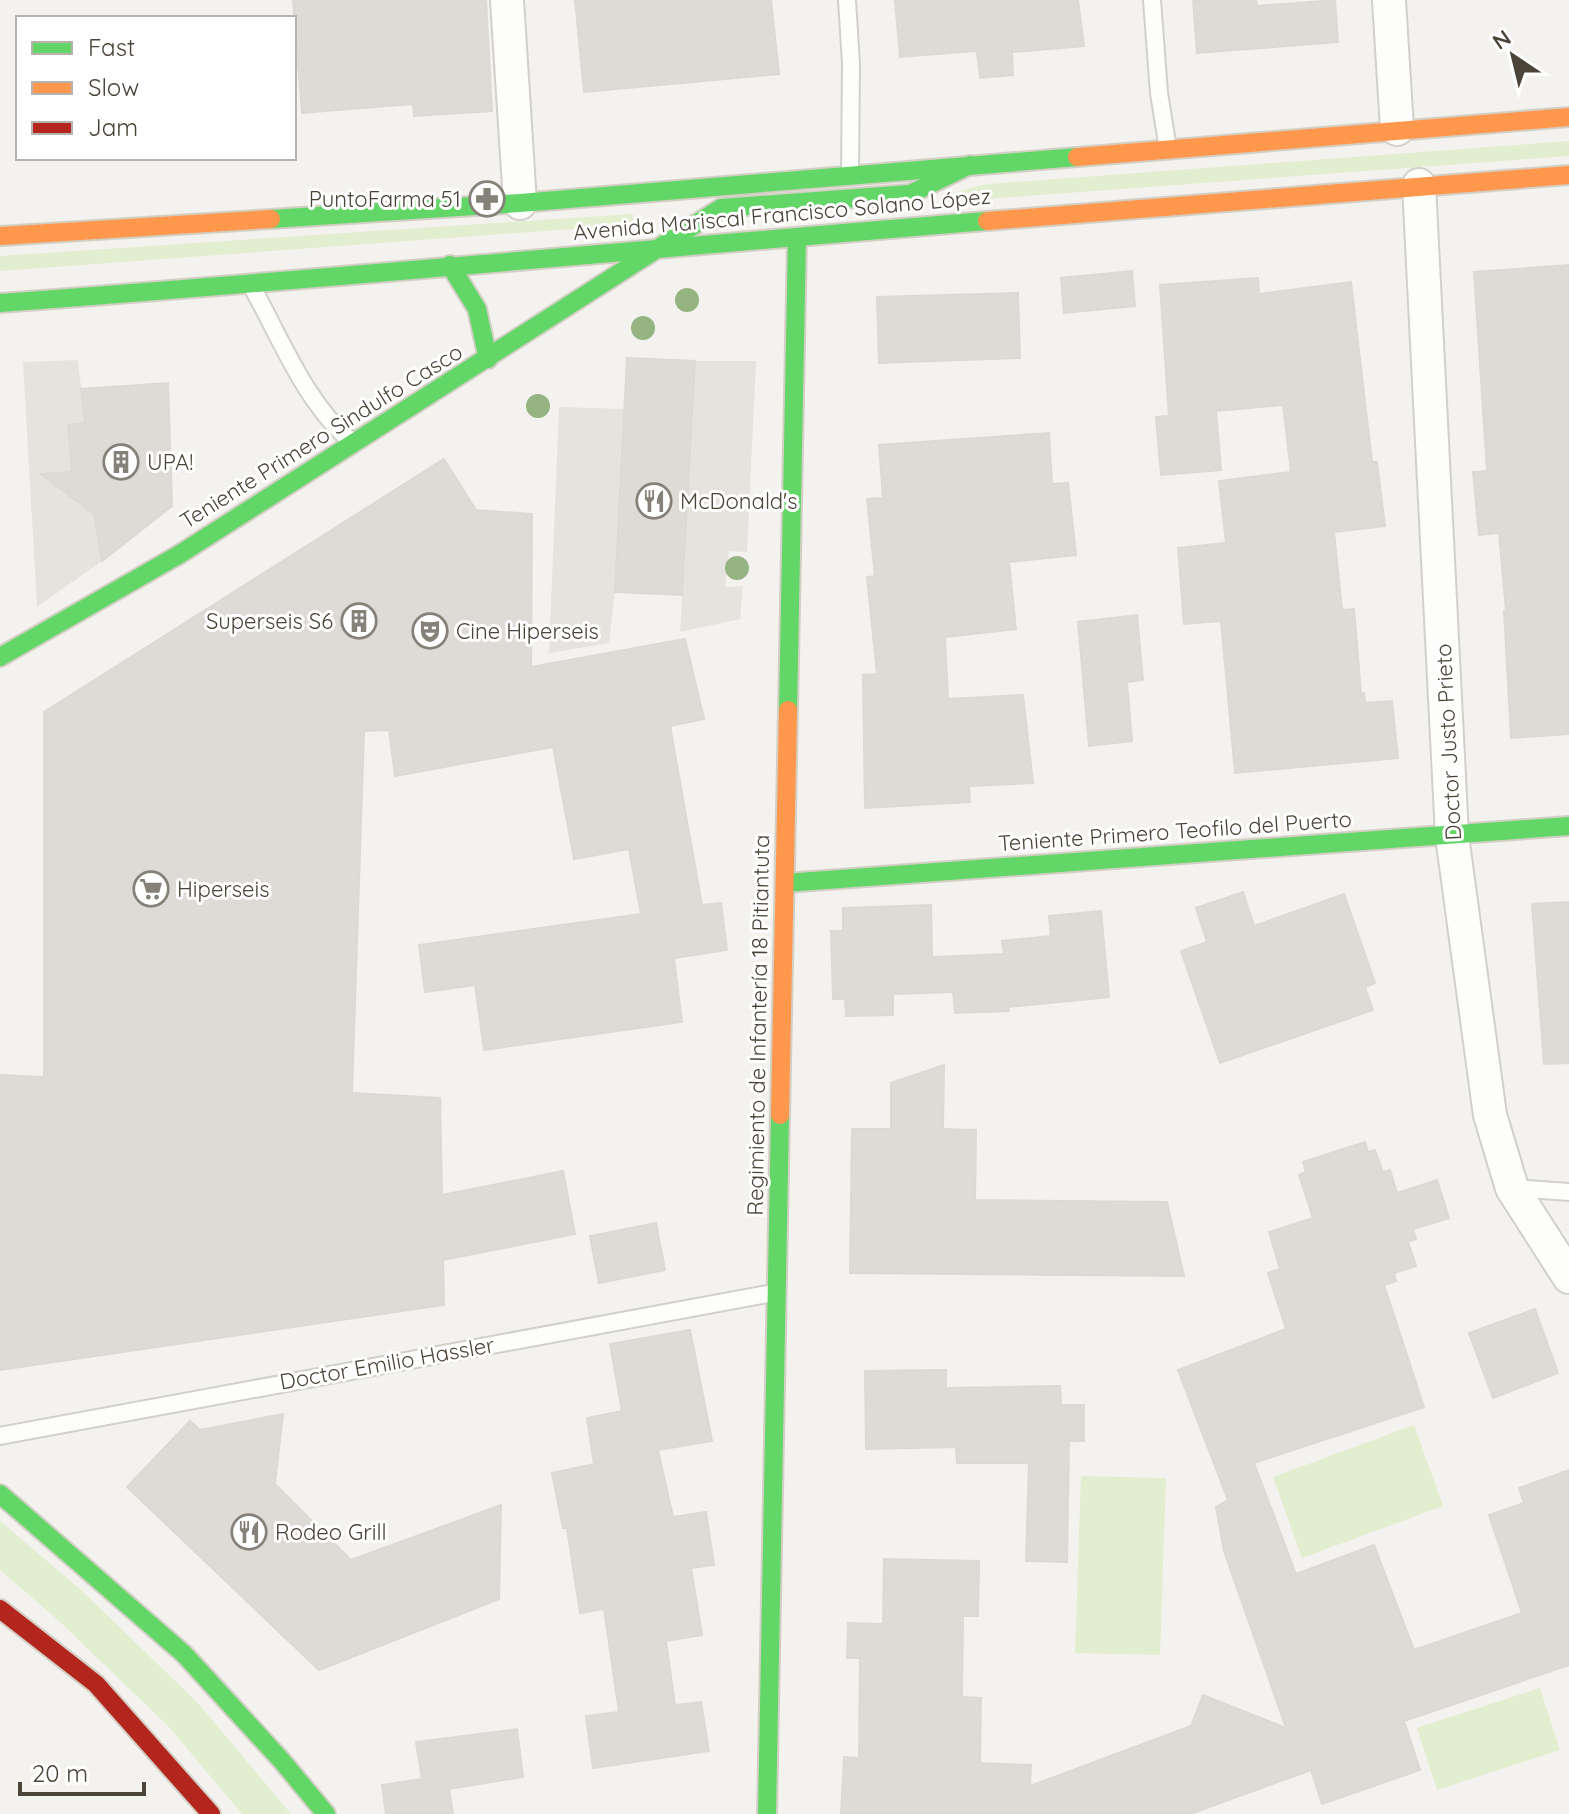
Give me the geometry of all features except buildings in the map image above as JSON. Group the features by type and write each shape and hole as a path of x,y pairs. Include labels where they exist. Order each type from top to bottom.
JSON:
{"main road":[{"name":"Avenida Mariscal Francisco Solano López","path":"0,236 520,203 1569,117"},
{"name":"Teniente Primero Sindulfo Casco","path":"0,657 180,554 721,208 910,194 971,164"},
{"name":"Avenida Mariscal Francisco Solano López","path":"0,303 251,285 663,247 1569,175"},
{"name":"Regimiento de Infantería 18 Pitiantuta","path":"767,1814 797,238"},
{"path":"450,265 468,287 485,325 488,359"},
{"name":"Teniente Primero Teofilo del Puerto","path":"785,883 1569,826"},
{"path":"0,1494 184,1654 326,1814"},
{"path":"0,1609 96,1684 211,1814"}],"street":[{"path":"507,0 520,203"},
{"path":"1389,0 1397,129"},
{"name":"Doctor Justo Prieto","path":"1419,185 1452,836 1490,1115 1512,1188 1569,1277"}],"lane":[{"path":"847,0 851,64 850,174"},
{"path":"1152,0 1159,93 1168,151"},
{"path":"251,285 317,405 336,429 354,444"},
{"path":"1512,1188 1569,1192"},
{"name":"Doctor Emilio Hassler","path":"0,1436 775,1293"}],"green space":[{"path":"1569,141 1569,156 941,200 944,195 988,184"},
{"path":"632,214 633,220 627,225 0,271 0,256"},
{"path":"1414,1425 1443,1506 1302,1558 1273,1477"},
{"path":"1081,1476 1166,1478 1160,1655 1075,1653"},
{"path":"0,1521 81,1590 197,1702 291,1814 242,1814 168,1726 59,1621 0,1570"},
{"path":"1540,1688 1560,1750 1437,1790 1417,1728"}],"shaded area":[{"path":"78,360 85,423 68,426 75,499 94,514 102,561 37,607 23,362"},
{"path":"695,361 756,361 747,552 729,551 725,587 743,586 740,619 680,632"},
{"path":"559,407 625,409 615,592 609,643 549,653"}],"traffic: fast":[{"path":"271,219 520,203 1077,157"},
{"path":"0,657 180,554 721,208 910,194 970,165"},
{"path":"0,303 987,221"},
{"path":"788,710 797,238"},
{"path":"450,265 477,309 488,359"},
{"path":"785,883 1569,826"},
{"path":"767,1814 780,1115"},
{"path":"0,1494 184,1654 326,1814"}],"traffic: slow":[{"path":"1077,157 1569,117"},
{"path":"987,221 1569,175"},
{"path":"0,236 271,219"},
{"path":"780,1115 788,710"}],"traffic: jam":[{"path":"0,1609 96,1684 211,1814"}],"place":[{"name":"PuntoFarma 51","path":"487,199"},
{"name":"UPA!","path":"121,462"},
{"name":"McDonald's","path":"654,501"},
{"name":"Superseis S6","path":"359,621"},
{"name":"Cine Hiperseis","path":"430,631"},
{"name":"Hiperseis","path":"151,889"},
{"name":"Rodeo Grill","path":"249,1532"}]}
